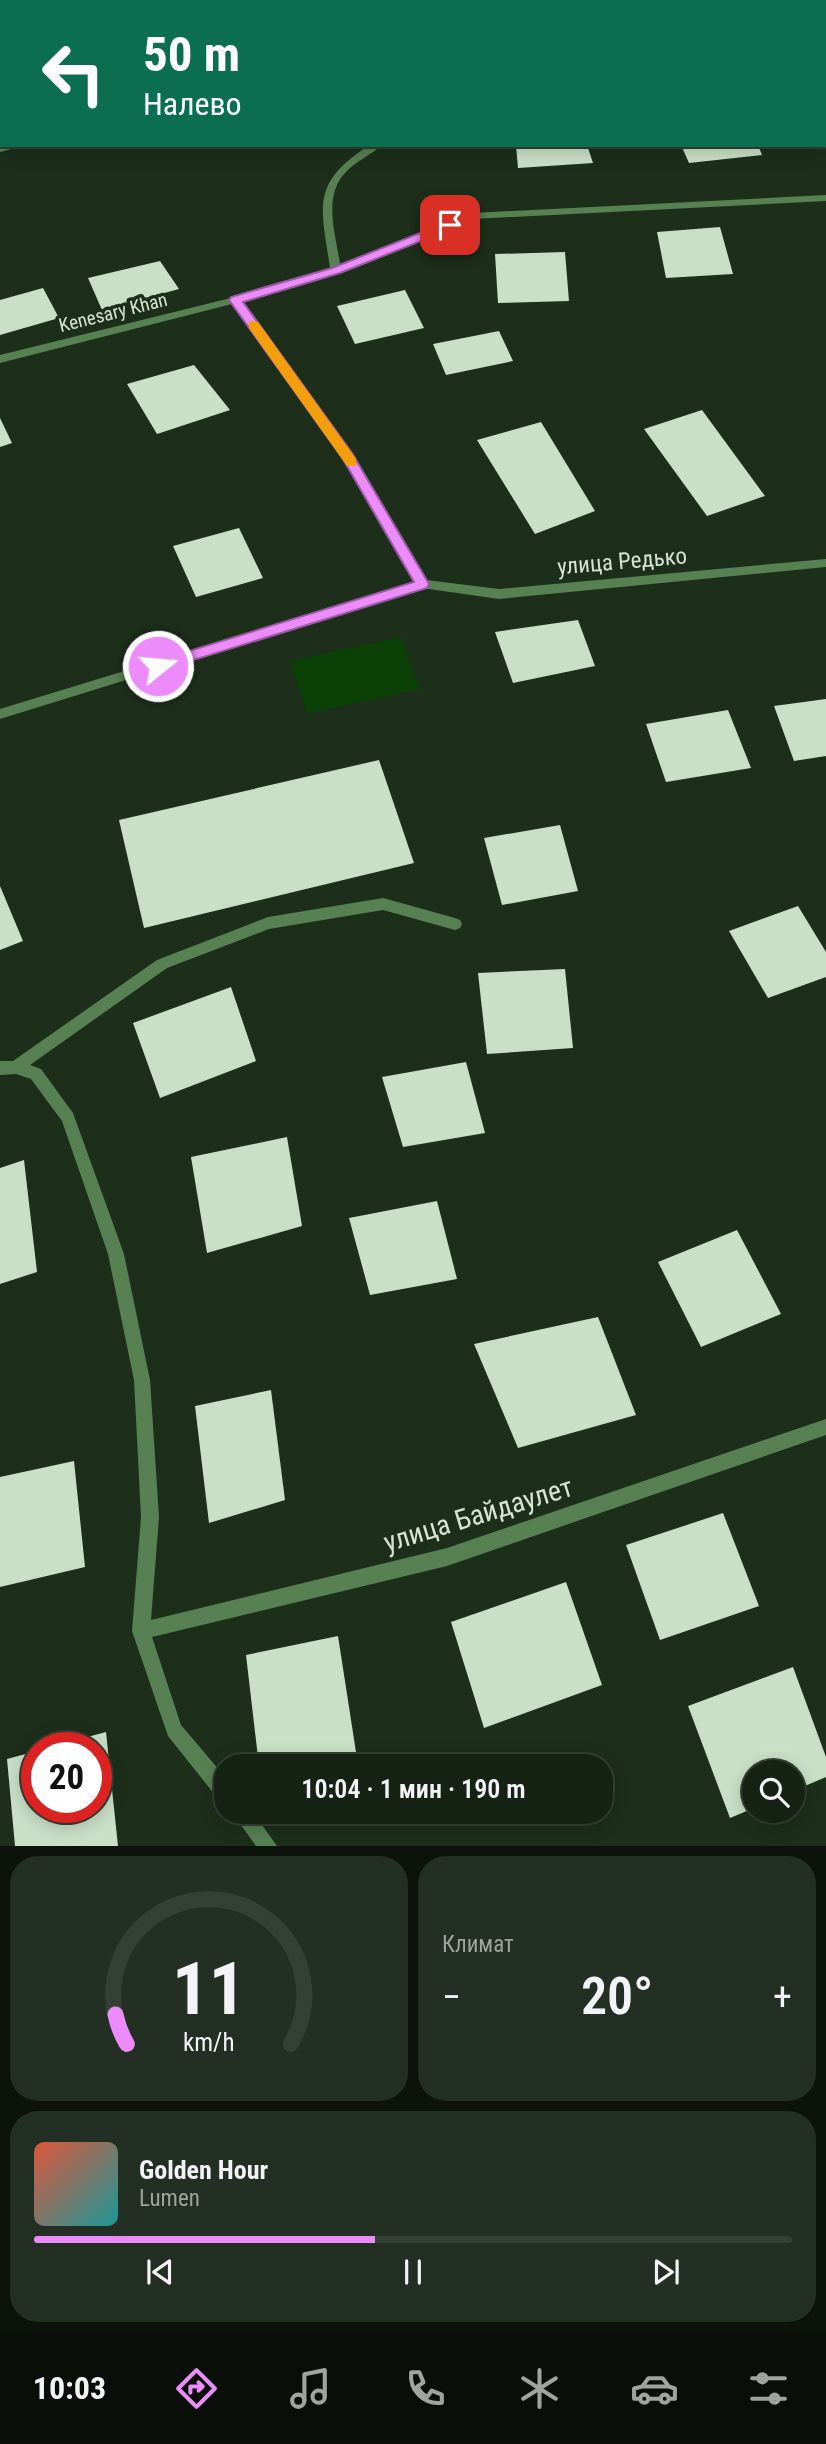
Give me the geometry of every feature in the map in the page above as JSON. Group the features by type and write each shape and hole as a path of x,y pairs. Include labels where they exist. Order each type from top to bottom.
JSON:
{"street":[{"path":"336,270 326,196 333,178 352,159 373,147"},
{"name":"Kenesary Khan","path":"0,359 235,300 336,270 472,216 826,198"},
{"path":"0,714 422,584 348,456 235,300"},
{"name":"улица Редько","path":"422,584 499,594 826,563"},
{"path":"8,1067 162,964 268,923 383,904 455,924"},
{"path":"8,1067 36,1074 68,1118 116,1254 142,1380 150,1517 141,1631 174,1730 214,1778"},
{"name":"улица Байдаулет","path":"141,1631 447,1557 826,1427"},
{"path":"250,1824 268,1846"}],"green space":[{"path":"401,637 420,689 307,714 290,661"}],"building":[{"path":"516,147 588,147 593,163 518,168"},
{"path":"682,147 759,147 762,155 689,163"},
{"path":"720,227 733,274 666,278 657,232"},
{"path":"565,252 569,301 498,303 495,254"},
{"path":"160,261 179,289 102,310 88,278"},
{"path":"43,288 59,318 0,335 0,300"},
{"path":"405,290 424,328 355,344 337,306"},
{"path":"499,331 513,361 446,375 433,344"},
{"path":"194,365 230,410 157,434 127,384"},
{"path":"702,410 765,496 707,516 644,429"},
{"path":"0,418 12,443 0,447"},
{"path":"541,422 595,511 535,534 477,440"},
{"path":"239,528 263,578 196,597 173,546"},
{"path":"578,620 595,666 513,683 495,632"},
{"path":"826,699 826,756 794,761 774,706"},
{"path":"728,710 751,768 666,782 646,724"},
{"path":"379,760 414,863 144,928 119,820"},
{"path":"560,825 578,891 502,905 484,838"},
{"path":"0,886 23,941 0,950"},
{"path":"798,906 826,952 826,977 768,998 729,931"},
{"path":"565,969 573,1048 487,1054 478,973"},
{"path":"231,987 256,1061 160,1098 133,1023"},
{"path":"466,1062 485,1133 403,1147 382,1077"},
{"path":"287,1137 302,1226 207,1253 191,1157"},
{"path":"24,1160 37,1272 0,1284 0,1168"},
{"path":"437,1201 457,1279 370,1295 349,1218"},
{"path":"737,1230 781,1314 701,1347 658,1262"},
{"path":"598,1317 636,1415 518,1448 474,1344"},
{"path":"271,1390 285,1500 209,1523 195,1406"},
{"path":"74,1461 85,1567 0,1587 0,1477"},
{"path":"723,1513 759,1606 660,1640 626,1545"},
{"path":"566,1582 602,1685 484,1728 451,1622"},
{"path":"338,1636 356,1754 258,1754 246,1655"},
{"path":"793,1667 826,1757 826,1777 805,1786 805,1760 742,1760 742,1813 730,1818 688,1706"},
{"path":"21,1755 21,1823 112,1823 112,1789 118,1846 15,1846 7,1759"}],"slow traffic":[{"path":"253,325 351,462"}],"route":[{"path":"158,666 422,584 348,456 235,300 336,270 450,225"}]}
